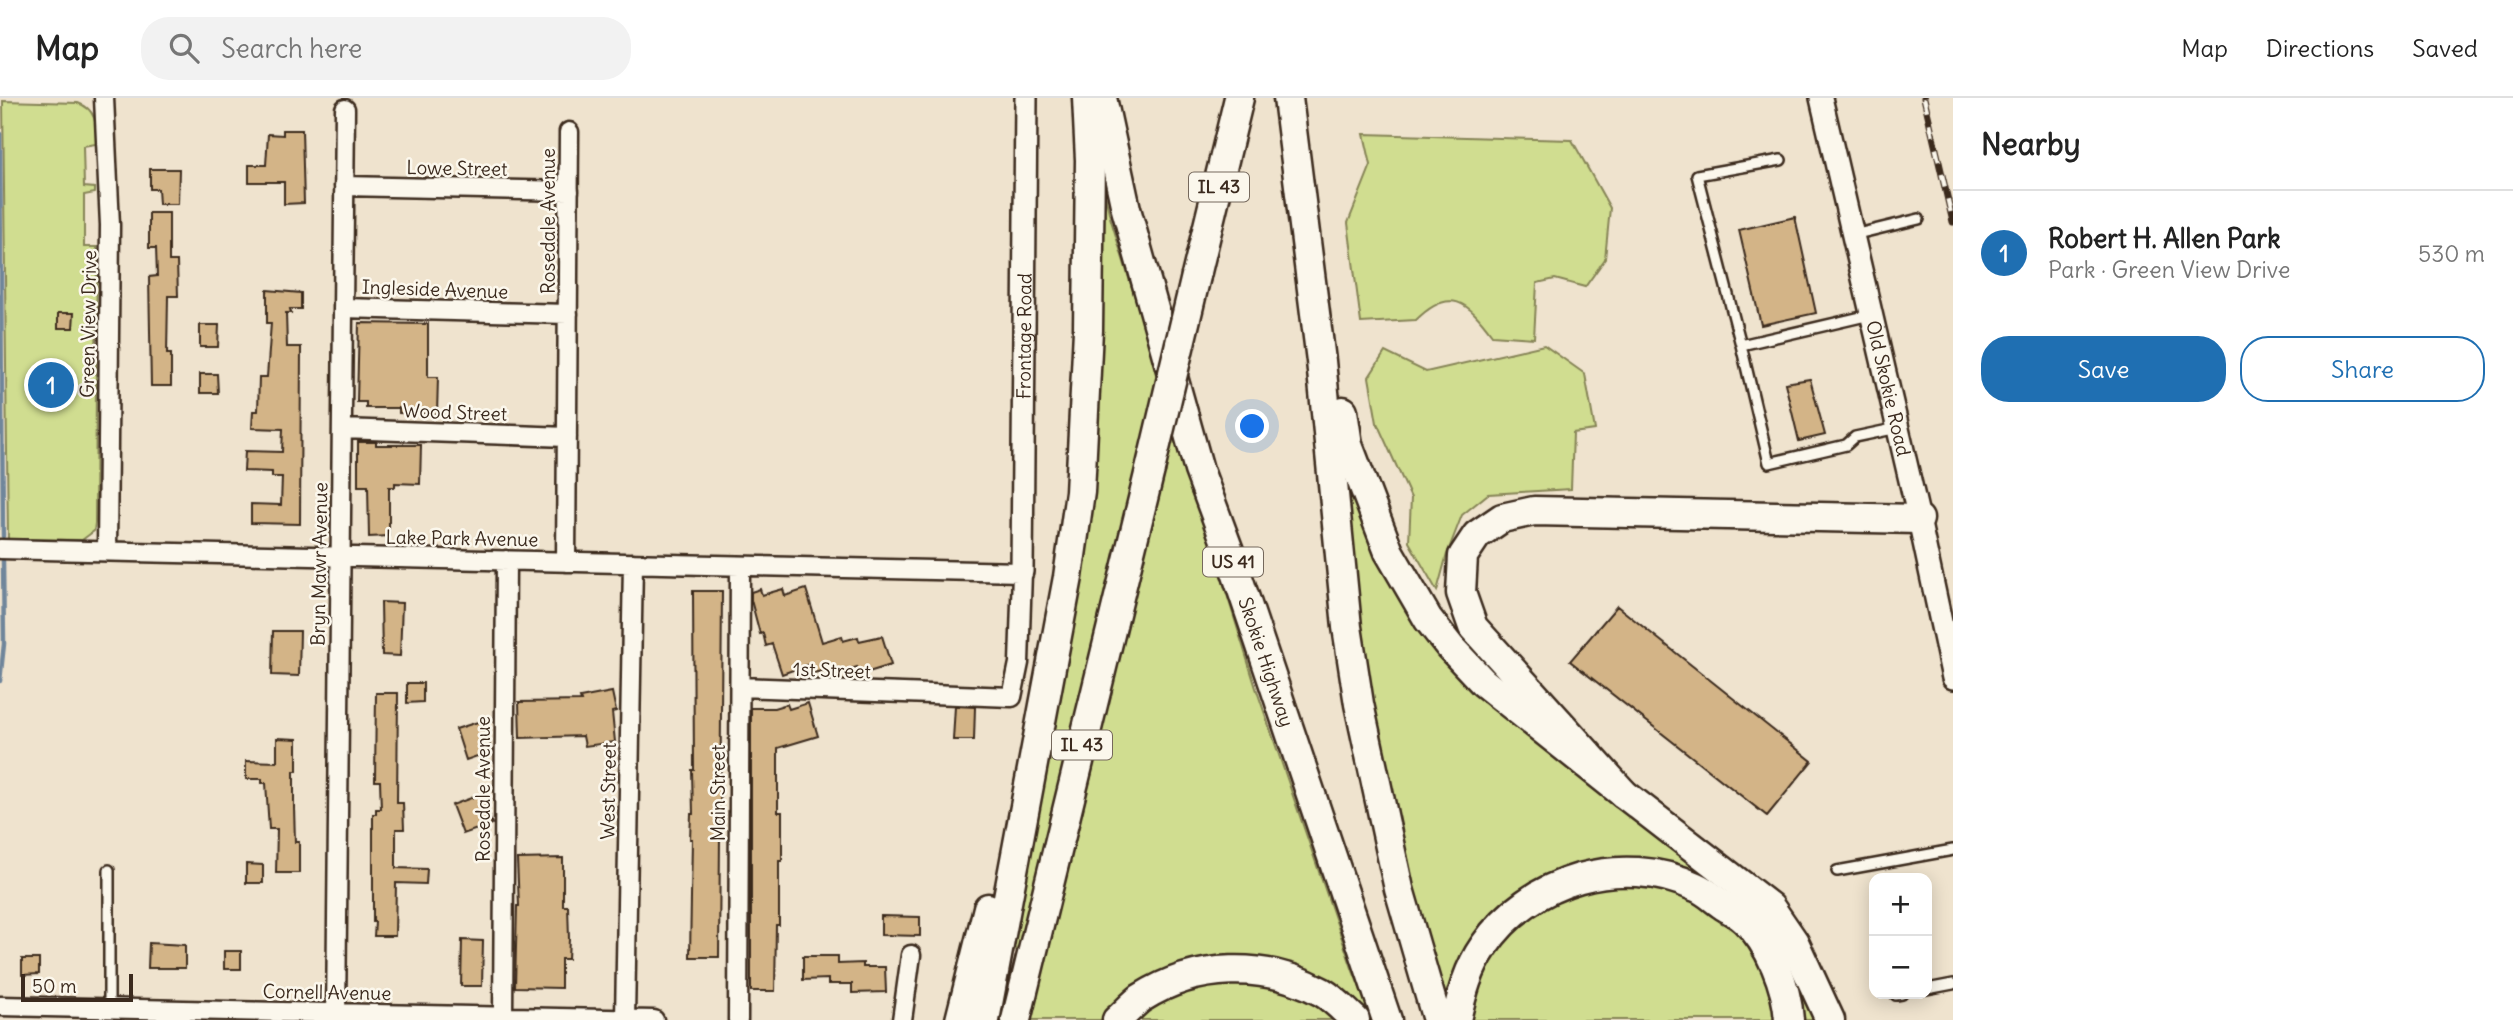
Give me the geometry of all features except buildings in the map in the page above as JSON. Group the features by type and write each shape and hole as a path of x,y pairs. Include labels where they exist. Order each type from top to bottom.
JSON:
{"main road":[{"name":"IL 43","path":"985,1020 1069,567 1080,492 1088,330 1090,160 1087,98"},
{"name":"Skokie Highway","path":"1102,98 1126,209 1199,470 1229,551 1387,1020"},
{"name":"IL 43","path":"1016,1020 1239,98"},
{"path":"1289,98 1315,203 1348,445 1389,552 1428,619 1483,682 1770,907 1794,942 1830,1020"},
{"path":"1289,98 1321,361 1347,627 1359,704 1399,889 1437,1020"},
{"path":"1624,794 1473,627 1461,593 1464,556 1477,535 1502,518 1534,511 1919,519"},
{"path":"960,1020 1015,797 1037,742"},
{"path":"1456,1020 1471,967 1509,916 1532,899 1562,883 1582,876 1611,872 1638,872 1697,887 1746,920 1780,974 1789,1020"},
{"path":"1117,1020 1140,999 1181,978 1217,969 1271,972 1323,993 1355,1020"}],"street":[{"name":"Green View Drive","path":"104,98 110,225 107,551"},
{"name":"Frontage Road","path":"1022,572 1026,98"},
{"name":"Old Skokie Road","path":"1821,98 1919,519 1953,678"},
{"name":"Bryn Mawr Avenue","path":"336,1017 345,109"},
{"name":"Rosedale Avenue","path":"566,562 569,132"},
{"name":"Lowe Street","path":"344,186 569,191"},
{"name":"Ingleside Avenue","path":"343,307 568,314"},
{"name":"Wood Street","path":"342,429 567,436"},
{"name":"Lake Park Avenue","path":"0,549 1022,572"},
{"name":"Rosedale Avenue","path":"503,1017 506,561"},
{"name":"West Street","path":"625,1019 633,563"},
{"name":"Main Street","path":"738,1020 740,566"},
{"name":"1st Street","path":"740,687 1012,697 1019,663 1022,572"},
{"path":"902,1020 911,955"},
{"name":"Cornell Avenue","path":"0,1006 109,1014 654,1020"}],"lane":[{"path":"1781,160 1698,175 1769,463 1846,445 1855,437 1898,428"},
{"path":"1853,235 1919,219"},
{"path":"1741,345 1871,315"},
{"path":"1837,871 1953,850"},
{"path":"109,870 109,1014"},
{"path":"1932,988 1953,984"}],"green space":[{"path":"3,101 78,103 89,110 96,125 96,144 83,146 84,187 95,188 95,193 84,195 84,247 97,247 95,523 94,531 82,540 8,539"},
{"path":"1364,134 1572,140 1610,208 1605,259 1585,287 1555,279 1537,283 1534,338 1492,335 1475,314 1458,302 1449,301 1439,303 1416,320 1361,323 1348,223 1371,165"},
{"path":"1103,186 1110,217 1256,688 1353,971 1373,1020 1364,1020 1260,960 1104,1020 1031,1020 1092,772 1127,615 1143,454 1121,531 1124,535 1018,951 1013,948 1014,942 1075,612"},
{"path":"1544,345 1585,374 1595,430 1573,433 1571,489 1488,494 1462,515 1437,591 1409,542 1411,498 1377,423 1369,377 1385,352 1426,372"},
{"path":"1331,376 1405,604 1772,925 1818,1020 1794,1020 1789,992 1709,886 1545,880 1449,1010 1423,945 1361,668"},
{"path":"1592,880 1679,888 1738,928 1768,976 1778,1020 1466,1020 1468,999 1512,921"},
{"path":"1270,979 1345,1020 1124,1020 1184,983"}],"waterway":[{"path":"0,134 3,536"},
{"path":"0,681 4,644 3,561"}],"railway":[{"path":"1924,98 1953,222"}],"place":[{"name":"Robert H. Allen Park","path":"51,385"}]}
